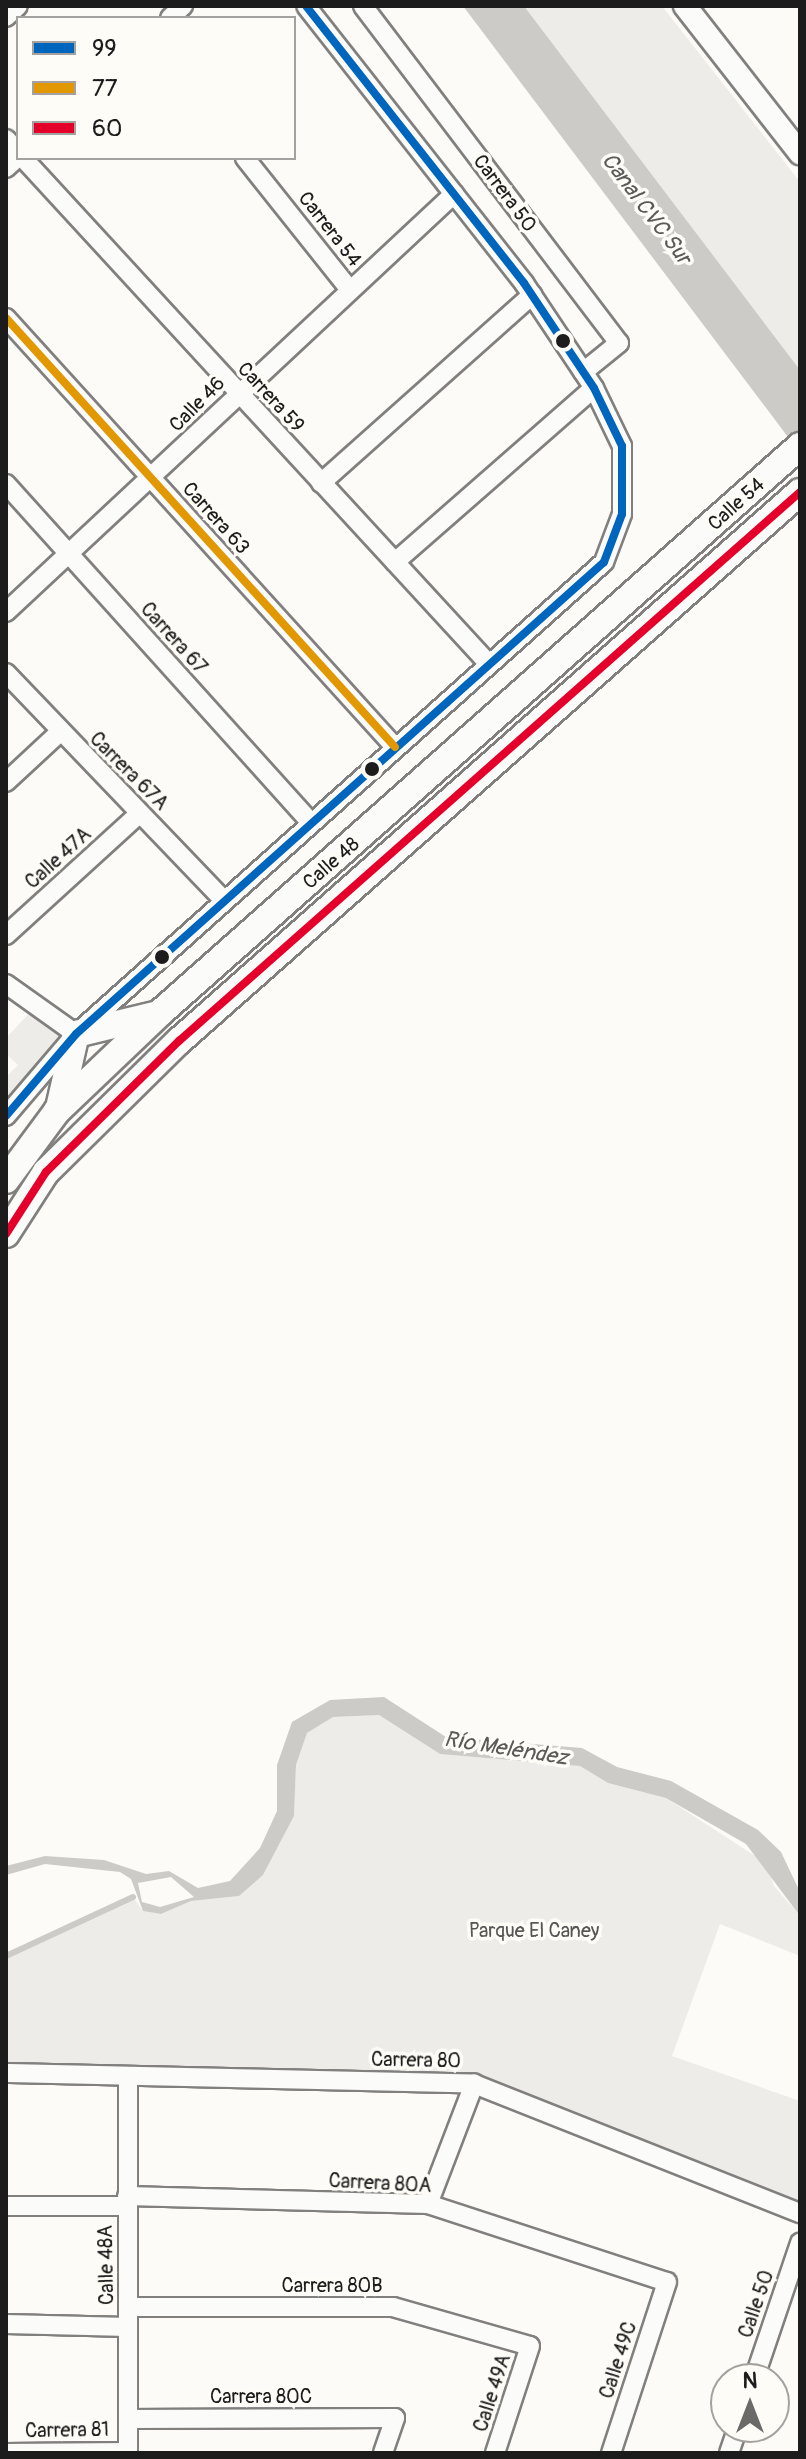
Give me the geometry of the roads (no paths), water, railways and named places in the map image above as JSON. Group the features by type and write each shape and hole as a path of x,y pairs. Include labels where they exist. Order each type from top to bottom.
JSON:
{"main road":[{"name":"Calle 54","path":"673,561 800,446"},
{"name":"Calle 54","path":"692,591 800,492"},
{"name":"Calle 48","path":"6,1180 57,1111 161,1012 673,561"},
{"name":"Calle 48","path":"6,1234 46,1172 179,1041 692,591"},
{"path":"57,1111 76,1034 161,1012"}],"street":[{"path":"6,17 18,6"},
{"name":"Carrera 50","path":"306,6 532,295 594,388 622,446 627,487 604,562 489,664"},
{"name":"Carrera 50","path":"363,6 619,343 583,372"},
{"path":"685,6 800,153"},
{"name":"Carrera 59","path":"24,160 489,664"},
{"name":"Carrera 54","path":"247,160 350,290"},
{"name":"Calle 46","path":"6,612 152,481 239,394 454,194"},
{"path":"321,483 532,295"},
{"name":"Carrera 63","path":"6,318 395,747"},
{"path":"395,562 594,388"},
{"name":"Carrera 67","path":"6,484 310,822"},
{"path":"6,1116 76,1034 223,899 489,664"},
{"name":"Carrera 67A","path":"6,673 223,899"},
{"path":"6,782 60,732"},
{"name":"Calle 47A","path":"6,935 140,813"},
{"path":"6,984 76,1034"},
{"name":"Carrera 80","path":"6,2073 474,2084 800,2213"},
{"name":"Calle 48A","path":"128,2076 128,2452"},
{"path":"428,2204 474,2084"},
{"name":"Carrera 80A","path":"6,2206 127,2201 428,2204 667,2282"},
{"name":"Calle 50","path":"759,2363 800,2243"},
{"name":"Calle 49C","path":"611,2453 667,2282"},
{"name":"Carrera 80B","path":"128,2307 393,2307 530,2346"},
{"path":"6,2324 128,2327"},
{"name":"Calle 49A","path":"495,2453 530,2346"},
{"name":"Carrera 80C","path":"128,2419 395,2418 383,2453"},
{"name":"Carrera 81","path":"6,2453 128,2452"}],"water":[{"name":"Canal CVC Sur","path":"463,6 524,6 800,370 800,453"},
{"name":"Río Meléndez","path":"384,1697 446,1737 582,1748 617,1767 671,1781 758,1830 781,1852 800,1892 800,1916 746,1844 666,1798 608,1783 580,1766 440,1754 379,1715 333,1717 307,1733 296,1765 294,1816 263,1875 239,1896 191,1901 161,1914 143,1911 131,1879 120,1872 45,1864 6,1875 6,1866 45,1856 104,1860 146,1874 169,1871 198,1888 230,1881 260,1848 277,1811 277,1765 292,1722 330,1700","holes":["171,1877 194,1897 160,1907 142,1902 138,1883"]}],"waterway":[{"path":"6,1956 133,1897"}],"park label":[{"name":"Parque El Caney","path":"534,1930"}]}
